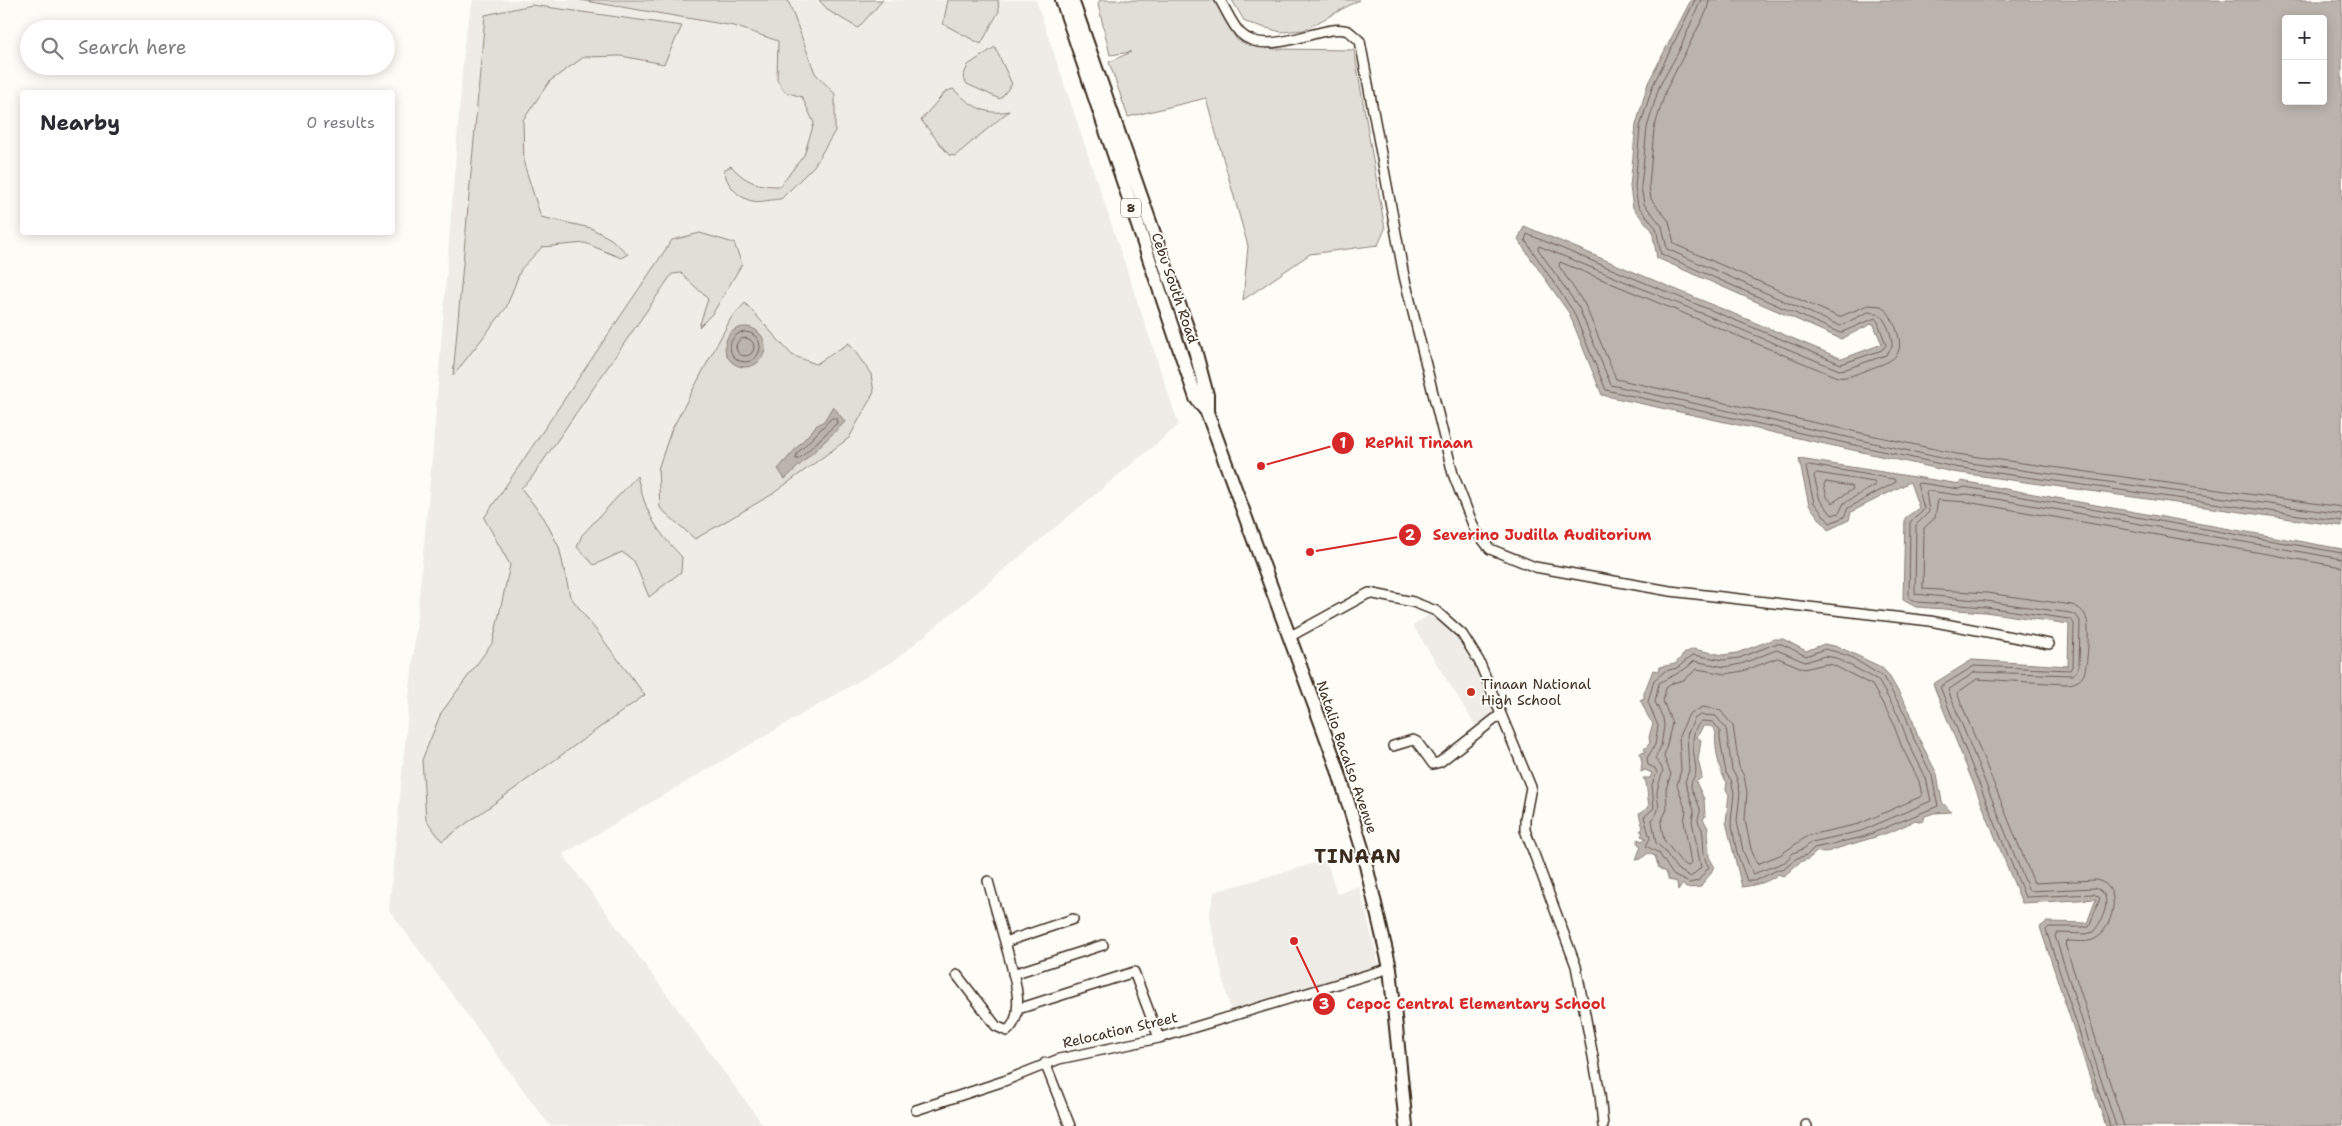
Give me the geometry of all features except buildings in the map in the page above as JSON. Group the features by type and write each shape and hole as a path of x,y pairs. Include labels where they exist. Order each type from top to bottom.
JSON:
{"highway":[{"name":"Cebu South Road","path":"1062,0 1196,398 1207,412 1289,637"},
{"name":"Cebu South Road","path":"1072,0 1195,350 1207,395 1207,412"},
{"name":"Natalio Bacalso Avenue","path":"1289,637 1336,764 1362,848 1390,968 1406,1126"}],"street":[{"path":"1220,0 1240,33 1256,42 1292,41 1337,30 1350,31 1360,41 1404,276 1453,474 1475,530 1490,549 1535,567 1670,591 1930,621 2049,644"},
{"path":"1289,637 1369,593 1420,605 1436,611 1462,634 1479,661 1531,787 1525,830 1576,966 1600,1094 1602,1126"},
{"path":"1393,746 1413,740 1417,742 1433,764 1440,762 1500,715"},
{"path":"957,975 974,1000 996,1026 1006,1031 1014,1025 1018,1010 1013,974 988,881"},
{"path":"1005,942 1073,918"},
{"path":"1013,974 1103,945"},
{"name":"Relocation Street","path":"916,1110 1004,1081 1045,1063 1159,1038 1390,968"},
{"path":"1018,1010 1134,972 1159,1038"},
{"path":"1045,1063 1070,1126"}],"shaded area":[{"path":"473,0 1036,0 1179,425 895,660 563,854 764,1126 550,1126 389,910 432,460 465,36"},
{"path":"580,0 788,0 815,73 835,94 835,131 814,166 781,199 763,201 752,201 742,197 730,185 725,175 724,170 731,166 748,180 759,184 780,186 804,155 814,123 802,97 785,92 777,80 778,41 734,26"},
{"path":"819,0 883,0 858,28 829,11"},
{"path":"948,0 998,0 999,11 981,44 943,24"},
{"path":"1100,0 1214,0 1237,40 1274,49 1354,50 1385,229 1378,245 1310,254 1243,300 1248,246 1206,98 1128,117 1109,62 1131,52 1110,55 1098,4"},
{"path":"1232,0 1359,0 1304,30 1281,32 1245,22"},
{"path":"532,5 682,26 664,64 621,56 584,57 550,81 523,120 524,164 541,217 591,228 611,239 628,254 621,258 585,243 542,247 521,269 506,308 453,376 485,15"},
{"path":"995,47 1012,84 1000,99 967,84 963,77 968,65"},
{"path":"953,89 978,108 992,112 1009,111 955,156 949,155 921,120 945,92"},
{"path":"700,233 734,243 742,264 713,313 699,327 708,299 681,273 672,274 530,480 521,488 544,518 559,547 570,596 645,695 442,841 426,820 422,760 441,713 493,642 510,565 484,518 672,240"},
{"path":"745,303 792,355 816,364 849,343 871,374 874,392 849,438 771,495 695,539 660,508 658,469 671,431 731,318"},
{"path":"637,476 644,501 658,529 682,557 681,572 649,597 634,561 622,552 594,565 577,547 582,535"},
{"name":"Tinaan National High School","path":"1428,615 1436,616 1458,635 1471,652 1497,715 1479,731 1413,626"},
{"path":"1326,860 1337,894 1359,886 1379,965 1231,1013 1209,917 1214,892"}],"water":[{"path":"1691,0 2342,0 2342,526 1953,472 1602,395 1569,313 1518,240 1524,226 1842,359 1882,344 1873,323 1841,339 1657,258 1652,230 1633,208 1630,187 1636,125 1648,83"},
{"path":"749,327 756,330 762,336 765,347 764,355 756,364 749,367 741,367 734,364 726,355 725,343 728,336 737,328"},
{"path":"833,406 845,422 785,479 778,469 816,426 824,421"},
{"path":"1799,459 1960,484 1961,481 2342,549 2342,1126 2106,1126 2040,927 2047,922 2087,923 2096,899 2022,903 1933,684 1972,660 2068,666 2069,624 1985,612 1916,607 1903,600 1905,518 1919,508 1910,482 1851,512 1849,520 1828,530 1809,505"},
{"path":"1774,639 1783,639 1806,651 1824,644 1839,647 1881,667 1888,674 1910,712 1918,737 1937,774 1942,802 1951,812 1934,813 1925,816 1923,822 1915,820 1905,826 1873,838 1828,852 1816,852 1783,876 1778,874 1766,882 1742,887 1726,822 1729,794 1726,790 1727,782 1718,758 1716,732 1711,726 1703,726 1697,737 1701,740 1698,760 1702,777 1696,782 1704,799 1705,817 1703,819 1708,828 1709,857 1714,866 1701,887 1686,888 1682,884 1678,890 1677,882 1669,880 1666,872 1659,868 1655,856 1648,853 1641,859 1636,860 1641,846 1638,844 1638,839 1642,841 1646,838 1641,836 1643,832 1640,831 1643,828 1639,814 1649,807 1646,782 1643,778 1650,778 1652,773 1645,770 1641,772 1640,753 1646,752 1644,749 1650,743 1649,737 1653,723 1640,700 1644,698 1644,693 1653,670 1659,671 1660,667 1675,664 1685,653 1693,649 1723,655 1737,653"}],"place":[{"name":"RePhil Tinaan","path":"1261,466"},
{"name":"Severino Judilla Auditorium","path":"1310,552"},
{"name":"Tinaan National High School","path":"1471,692"},
{"name":"Cepoc Central Elementary School","path":"1294,941"}],"district":[{"name":"TINAAN","path":"1358,856"}]}
